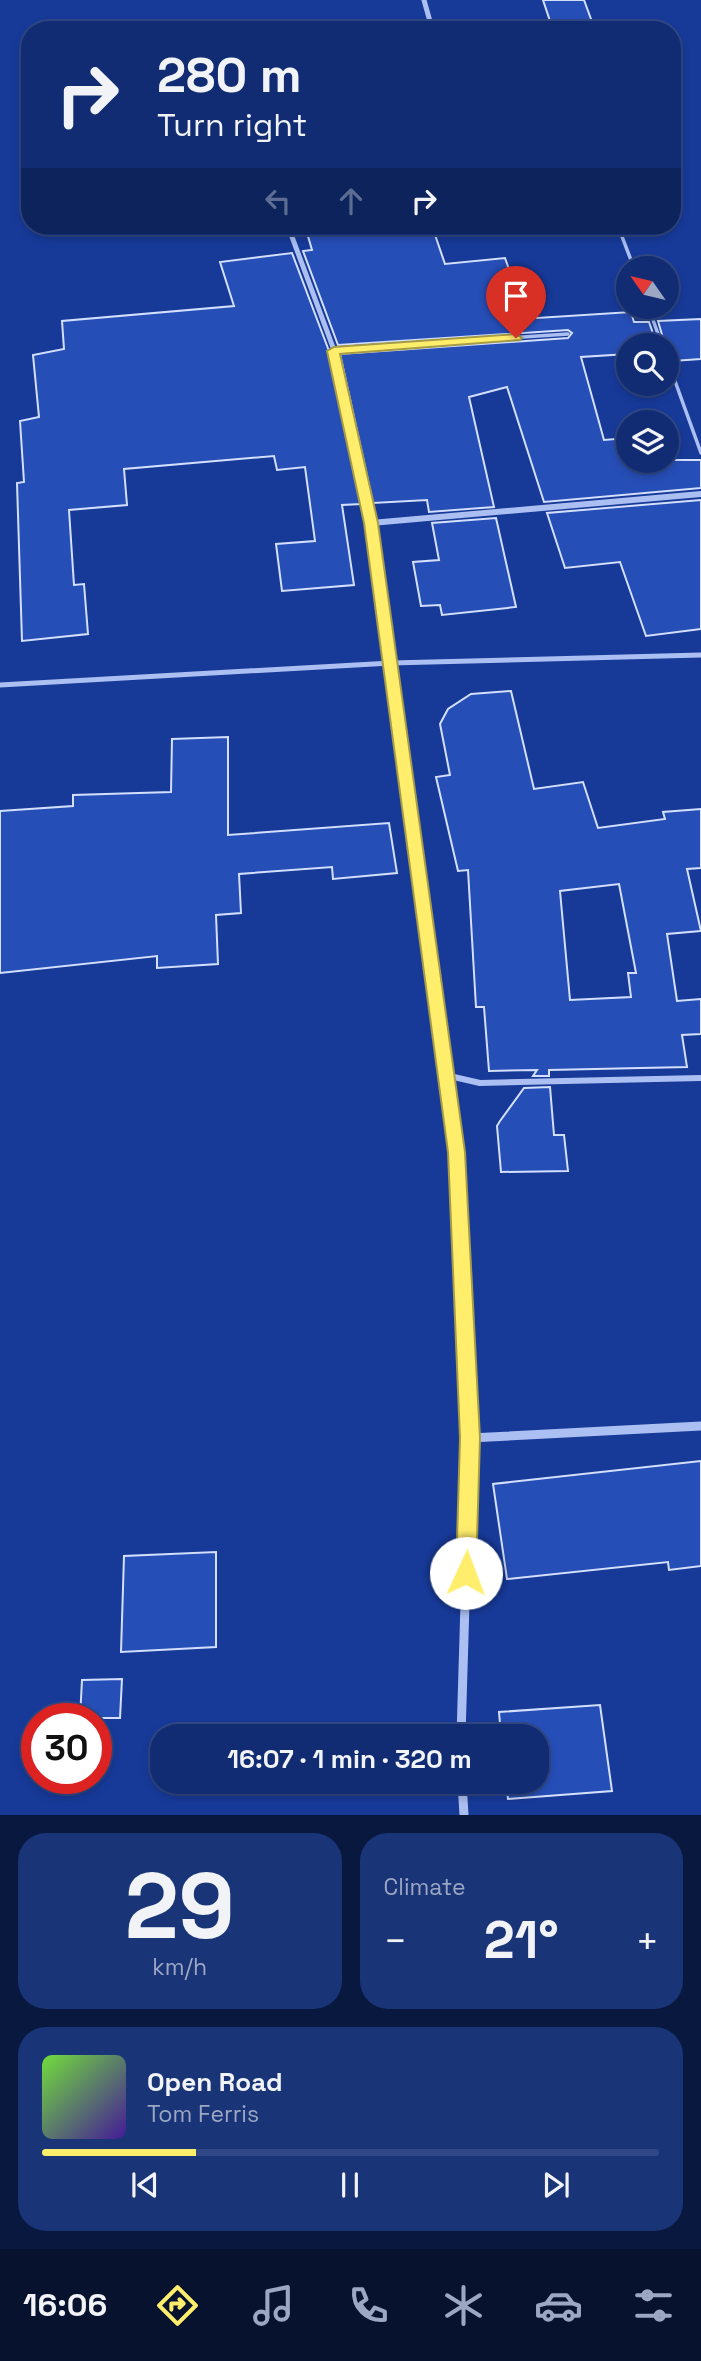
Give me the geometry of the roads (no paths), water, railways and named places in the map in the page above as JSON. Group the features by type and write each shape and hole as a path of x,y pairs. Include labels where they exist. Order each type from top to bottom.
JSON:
{"street":[{"path":"424,0 430,21"},
{"path":"291,235 334,351 371,523 457,1152 470,1438 461,1724"},
{"path":"371,523 701,494"},
{"path":"470,1438 701,1426"},
{"path":"463,1794 464,1815"}],"lane":[{"path":"621,235 629,256"},
{"path":"334,351 568,334"},
{"path":"679,392 701,453"},
{"path":"0,685 391,663 701,655"},
{"path":"445,1075 480,1083 701,1078"}]}
